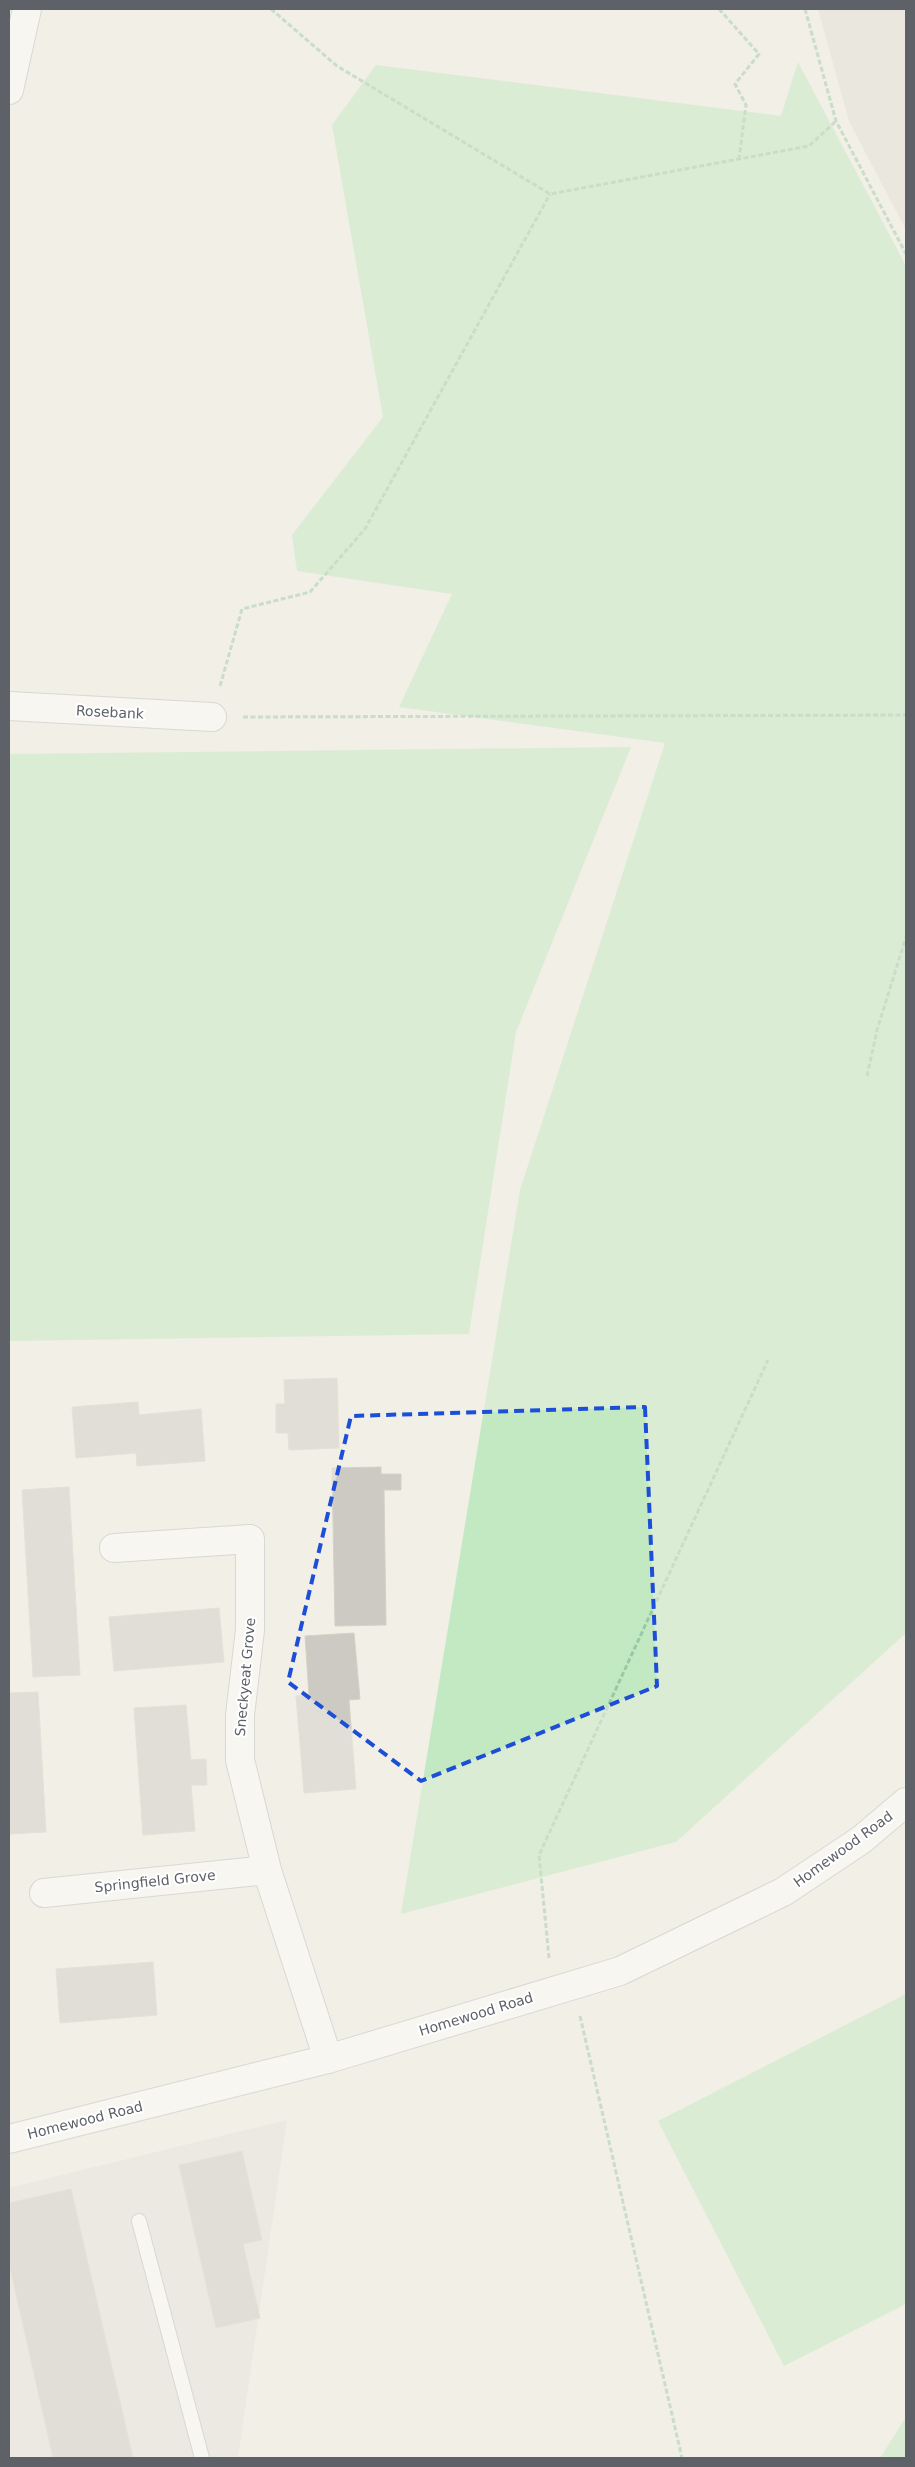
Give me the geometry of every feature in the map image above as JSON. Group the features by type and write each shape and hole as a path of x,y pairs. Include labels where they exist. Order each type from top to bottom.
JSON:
{"street":[{"path":"9,90 27,9"},
{"name":"Rosebank","path":"9,706 212,717"},
{"name":"Sneckyeat Grove","path":"114,1548 250,1539 250,1630 240,1714 240,1760 267,1870 328,2059"},
{"name":"Homewood Road","path":"9,2139 328,2059 620,1970 783,1892 860,1840 906,1802"},
{"name":"Springfield Grove","path":"44,1892 267,1870"}],"lane":[{"path":"138,2221 202,2458"}],"path":[{"path":"271,9 338,66 550,194 809,146 836,122"},
{"path":"719,9 759,54 735,84 746,105 740,159"},
{"path":"805,9 836,122 906,254"},
{"path":"550,194 365,529 310,592 242,609 212,717 906,715"},
{"path":"867,1076 877,1030 906,937"},
{"path":"682,2458 562,1988 539,1855 768,1360"}],"highlighted area":[{"path":"645,1407 657,1686 421,1781 288,1682 351,1416"}],"shaded area":[{"path":"818,9 906,9 906,230 849,121"},
{"path":"287,2120 238,2458 9,2458 9,2188"}],"green space":[{"path":"798,62 906,266 906,1633 676,1842 401,1914 520,1190 665,743 399,707 452,594 297,571 292,535 383,417 332,125 376,65 781,116"},
{"path":"631,747 516,1032 469,1334 9,1341 9,754"},
{"path":"906,1994 906,2304 784,2366 658,2121"},
{"path":"906,2417 906,2458 880,2458"}],"building":[{"path":"337,1378 339,1448 289,1450 288,1433 276,1433 276,1404 285,1404 284,1380"},
{"path":"138,1402 139,1415 201,1409 205,1461 137,1466 136,1453 76,1458 72,1407"},
{"path":"381,1467 381,1474 401,1474 401,1490 384,1490 386,1625 335,1626 332,1468"},
{"path":"69,1487 80,1675 33,1677 22,1490"},
{"path":"219,1608 224,1662 114,1671 109,1617"},
{"path":"354,1633 360,1699 349,1700 356,1789 304,1793 296,1696 309,1695 305,1636"},
{"path":"38,1692 46,1832 9,1834 9,1693"},
{"path":"186,1705 191,1760 206,1759 207,1785 191,1785 195,1831 143,1835 134,1708"},
{"path":"153,1962 157,2015 60,2023 56,1969"},
{"path":"242,2151 262,2240 243,2244 260,2318 216,2328 179,2165"},
{"path":"71,2189 133,2458 53,2458 9,2263 9,2203"}]}
